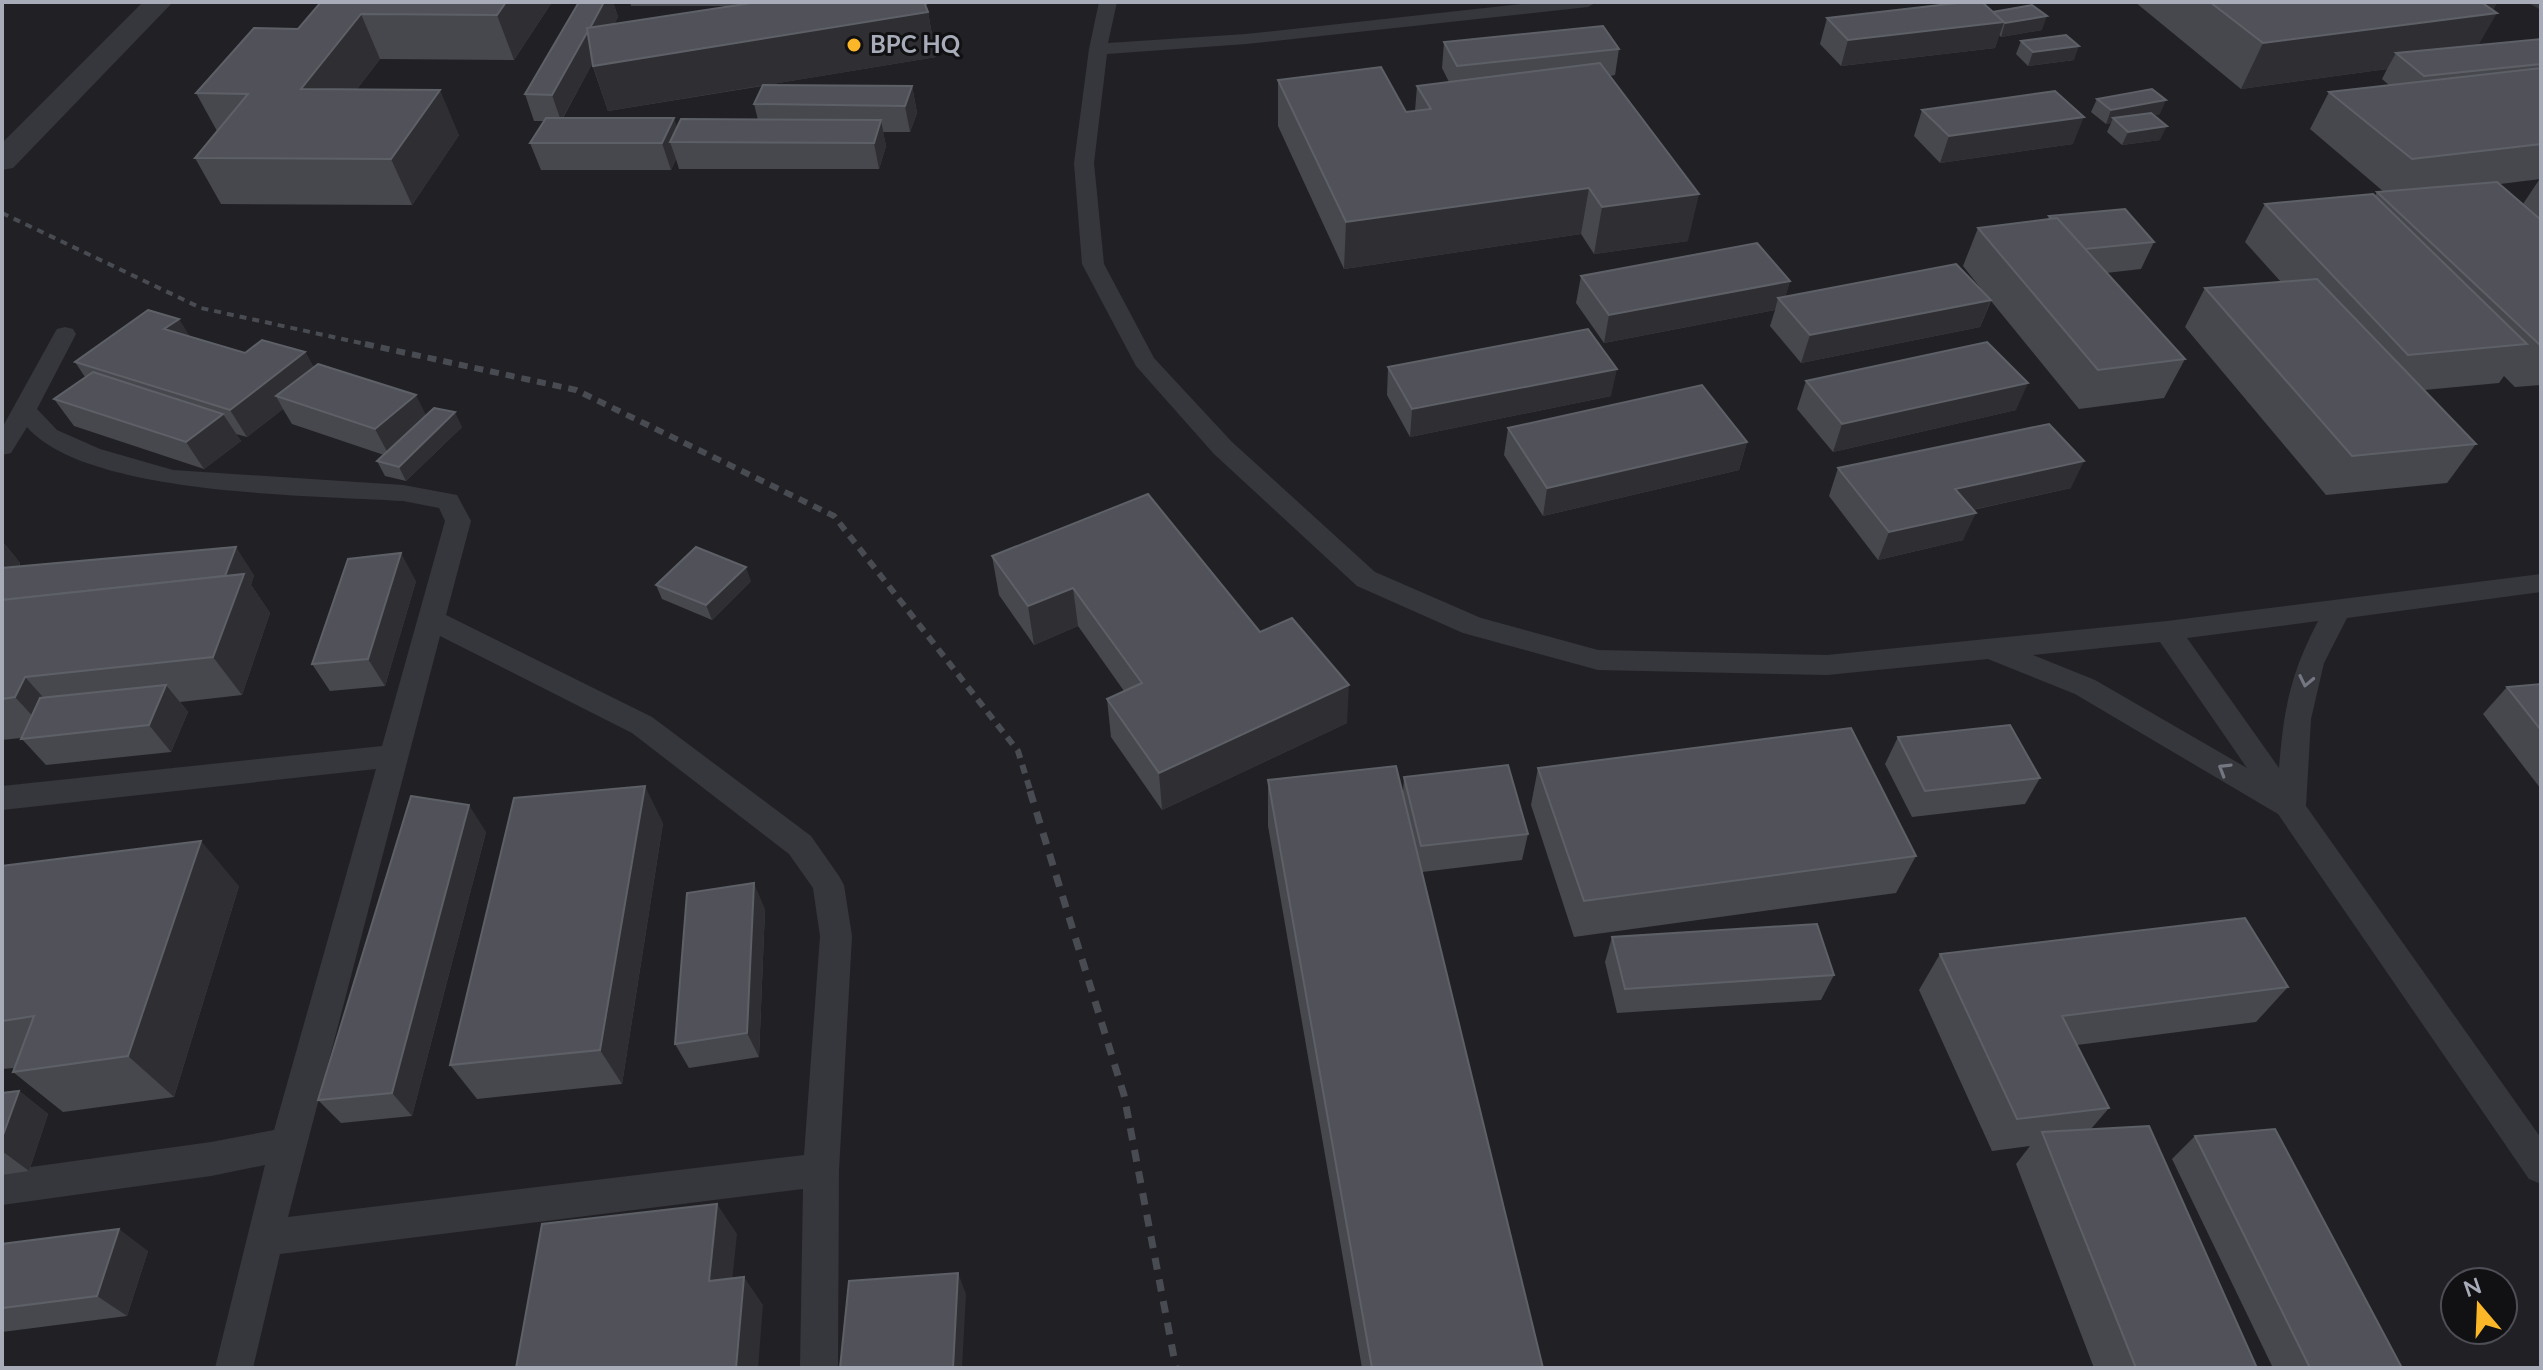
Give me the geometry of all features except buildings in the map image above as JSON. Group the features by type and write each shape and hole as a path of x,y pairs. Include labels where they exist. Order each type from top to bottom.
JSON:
{"street":[{"path":"2,161 159,2"}],"lane":[{"path":"1108,2 1098,49 1084,163 1093,264 1144,361 1223,448 1366,579 1473,626 1598,660 1827,665 2167,631 2541,583"},
{"path":"1098,49 1246,39 1588,2"},
{"path":"2,447 65,334"},
{"path":"25,410 48,436 91,455 173,478 403,493 448,501 458,521 288,1144 234,1368"},
{"path":"2291,809 2297,719 2310,663 2337,610"},
{"path":"431,619 642,725 800,845 828,885 836,936 821,1170 819,1368"},
{"path":"2167,631 2541,1167"},
{"path":"1989,649 2085,687 2291,809"},
{"path":"2,798 394,756"},
{"path":"2,1188 211,1159 288,1144"},
{"path":"265,1238 821,1170"}],"shaded area":[{"path":"2,2 2541,2 2541,1368 2,1368"}],"railway":[{"path":"2,213 201,308 374,346"},
{"path":"365,344 576,390 834,516 1018,751 1031,793"},
{"path":"1030,791 1124,1095 1176,1368"}],"place":[{"name":"BPC HQ","path":"854,45"}]}
